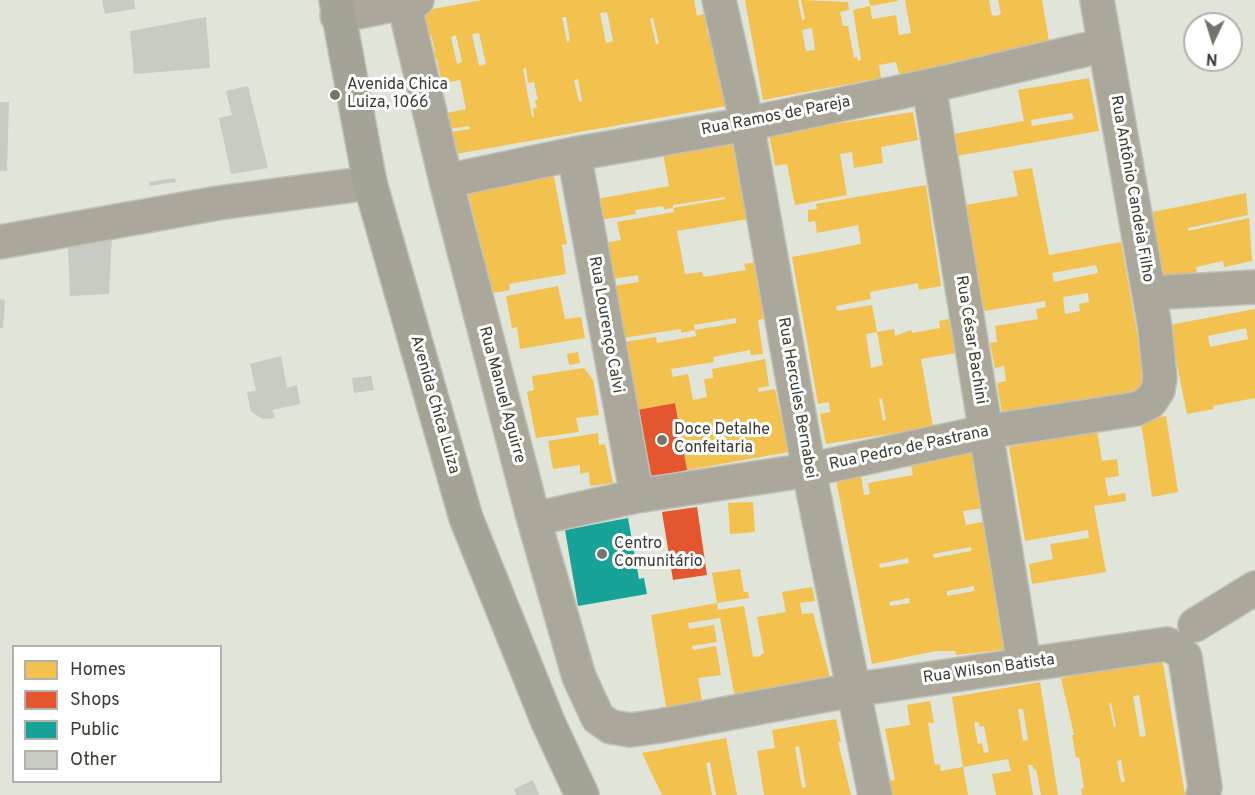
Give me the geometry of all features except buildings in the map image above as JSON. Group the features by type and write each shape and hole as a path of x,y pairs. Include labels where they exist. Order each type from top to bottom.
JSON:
{"main road":[{"name":"Avenida Chica Luiza","path":"336,8 370,183 466,518 548,722 582,795"}],"street":[{"name":"Rua Hercules Bernabei","path":"719,0 747,124 808,470 875,795"},
{"name":"Rua Antônio Candeia Filho","path":"1097,0 1149,293 1160,378"},
{"path":"336,8 411,1"},
{"name":"Rua Manuel Aguirre","path":"411,1 446,181 534,519 579,677 598,718 611,727 630,729 660,726"},
{"name":"Rua Ramos de Pareja","path":"446,181 574,154 747,124 929,86 1105,45"},
{"name":"Rua César Bachini","path":"929,86 1024,664"},
{"name":"Rua Lourenço Calvi","path":"574,154 637,496"},
{"path":"0,242 218,203 370,183"},
{"path":"1149,293 1255,286"},
{"name":"Rua Pedro de Pastrana","path":"534,519 637,496 808,470 985,432 1136,409 1150,402 1158,390 1160,378"},
{"path":"1195,625 1255,588"},
{"name":"Rua Wilson Batista","path":"660,726 852,690 1167,644 1178,649 1185,657 1204,791"}],"place":[{"name":"Avenida Chica Luiza, 1066","path":"335,95"},
{"name":"Doce Detalhe Confeitaria","path":"662,440"},
{"name":"Centro Comunitário","path":"602,554"}]}
